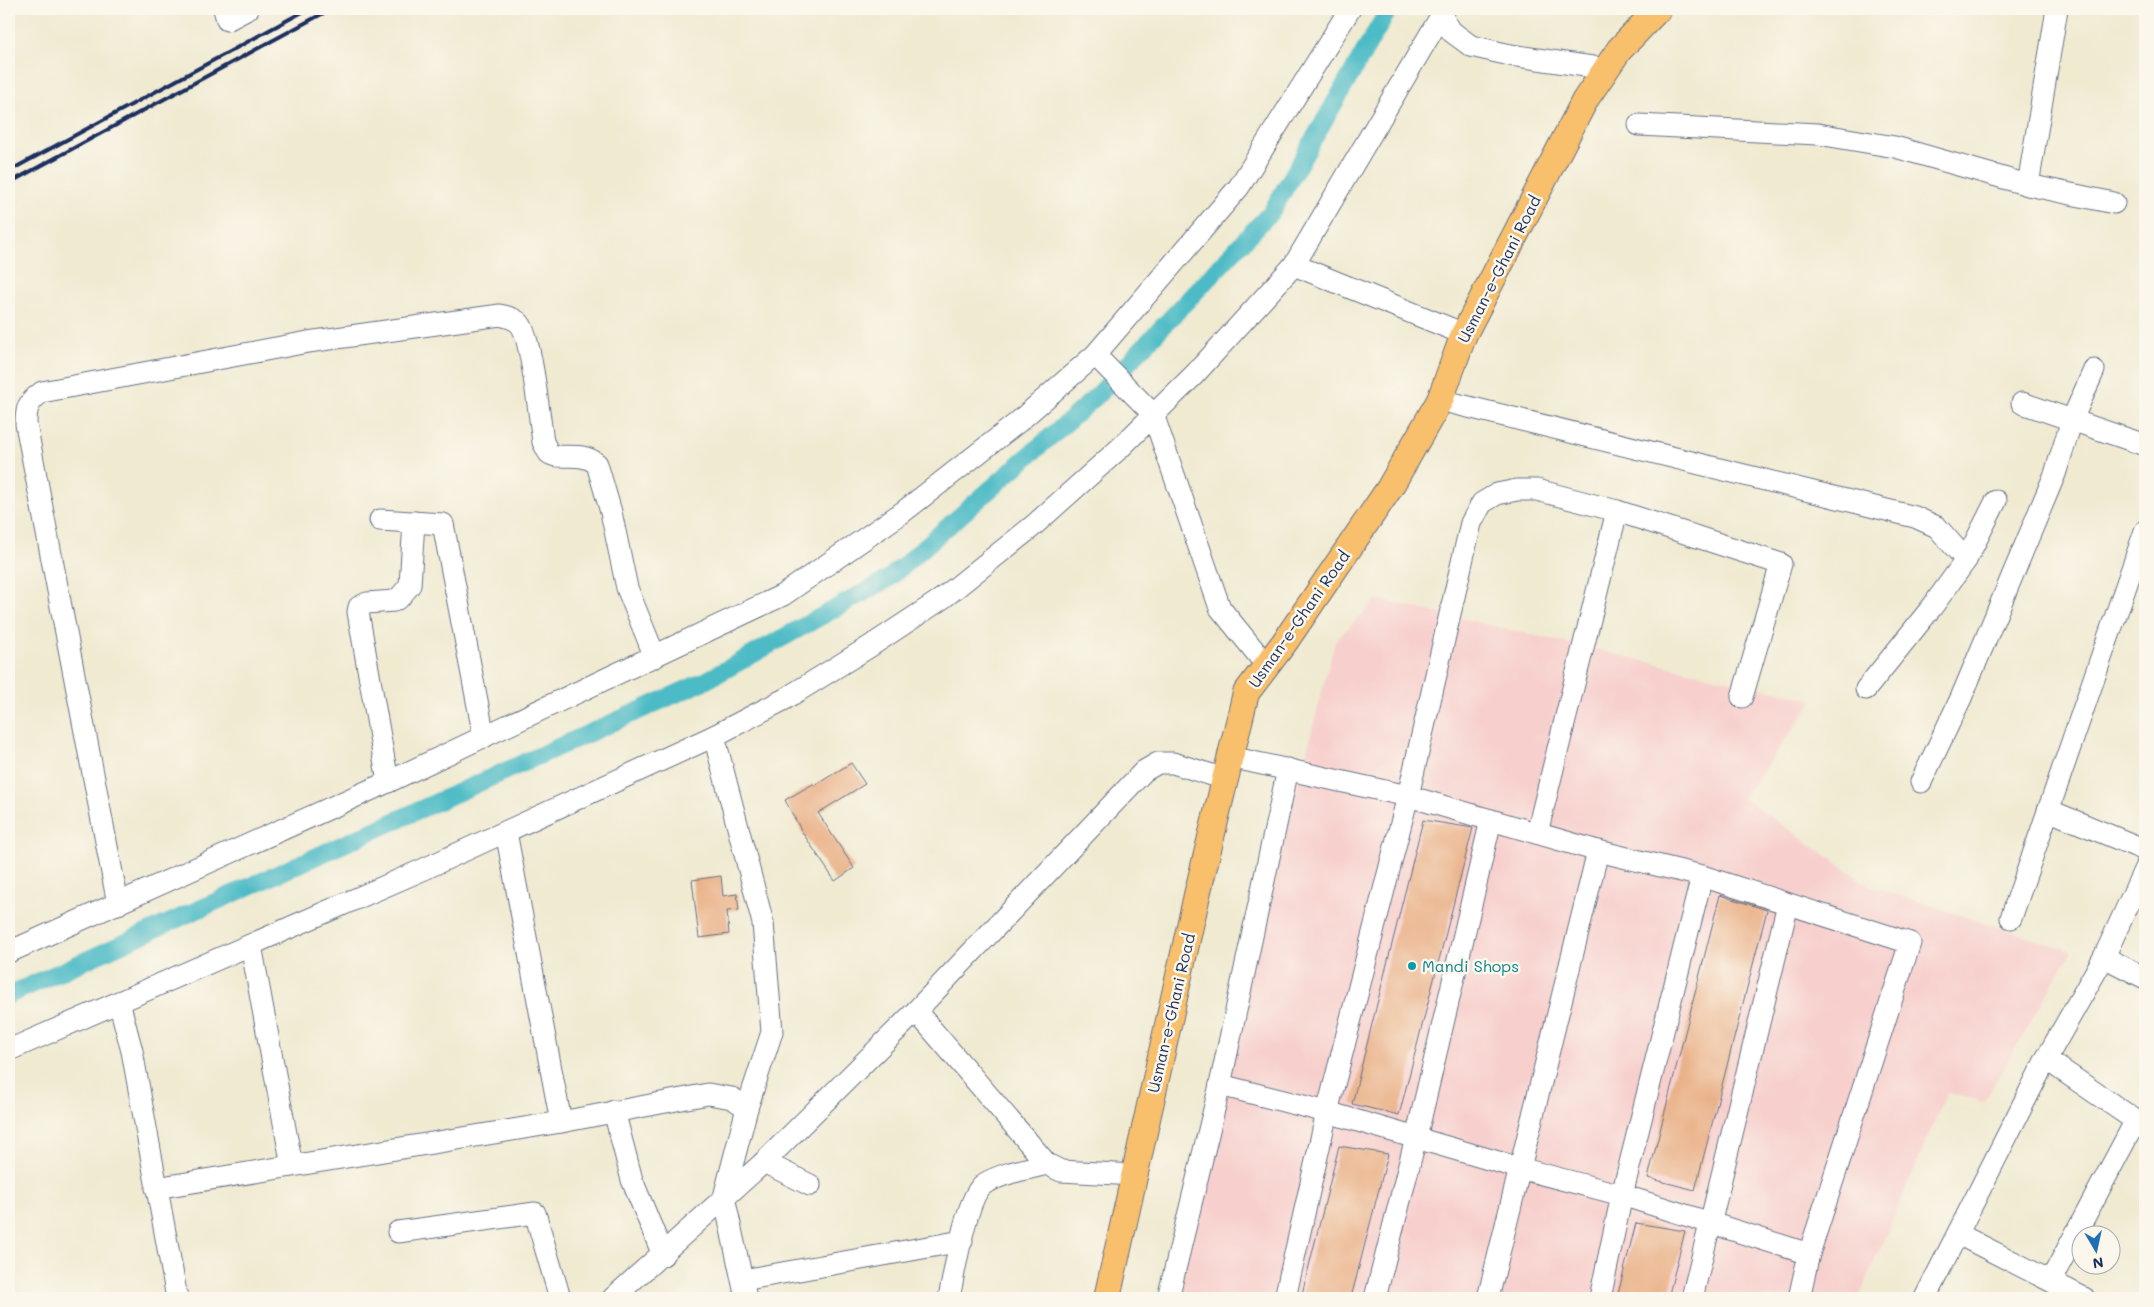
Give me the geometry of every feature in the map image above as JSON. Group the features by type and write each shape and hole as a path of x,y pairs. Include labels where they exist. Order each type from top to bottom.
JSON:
{"main road":[{"name":"Usman-e-Ghani Road","path":"1107,1298 1197,895 1246,693 1267,666 1389,490 1440,400 1464,334 1585,100 1620,50 1658,9"}],"street":[{"path":"224,9 227,20 248,9"},
{"path":"9,952 388,782 783,595 903,512 1098,358 1239,187 1350,9"},
{"path":"2028,185 2057,9"},
{"path":"1443,12 1452,32 1470,46 1510,55 1606,69"},
{"path":"9,1050 506,832 714,736 785,699 869,647 942,598 1033,526 1120,448 1195,374 1294,265 1443,12"},
{"path":"1639,125 1818,134 1895,147 2028,185 2114,203"},
{"path":"1294,265 1464,334"},
{"path":"118,904 26,424 26,408 32,399 42,392 308,342 500,316 513,318 523,328 528,347 543,442 549,453 556,456 591,459 597,464 611,512 627,588 654,657"},
{"path":"1098,358 1153,414 1220,608 1267,666"},
{"path":"1921,782 1973,671 2055,474 2072,420 2094,370"},
{"path":"1440,400 1915,517 1936,527 1966,560"},
{"path":"2022,402 2145,445"},
{"path":"1285,1298 1327,1112 1408,796 1471,523 1482,503 1497,494 1517,490 1537,490 1617,512 1781,564 1742,698"},
{"path":"1866,689 1932,607 1966,560 1996,501"},
{"path":"1537,833 1617,512"},
{"path":"380,520 443,524 484,737"},
{"path":"388,782 358,612 359,607 367,603 394,601 410,585 414,522"},
{"path":"2011,918 2145,531"},
{"path":"714,736 763,923 772,1032 748,1108 724,1198 745,1289 962,1241"},
{"path":"613,1298 663,1255 764,1162 916,1011 1144,770 1158,763 1173,762 1228,768 1288,769 1408,796 1598,851 1702,876 1910,943 1809,1254 1799,1298"},
{"path":"1168,1298 1220,1085 1288,769"},
{"path":"2048,810 2145,850"},
{"path":"1375,1298 1416,1138 1491,820"},
{"path":"506,832 561,1122"},
{"path":"1488,1298 1598,851"},
{"path":"1924,1298 2046,1059 2104,957 2145,868"},
{"path":"1600,1298 1622,1195 1702,876"},
{"path":"1692,1298 1788,904"},
{"path":"251,945 292,1166"},
{"path":"2104,957 2145,978"},
{"path":"119,1002 132,1051 177,1298"},
{"path":"916,1011 1047,1164 1062,1171 1135,1175"},
{"path":"2046,1059 2140,1124 2051,1280"},
{"path":"1220,1085 1327,1112 1519,1168 1622,1195 1809,1254"},
{"path":"156,1188 561,1122 708,1094 732,1098 748,1108"},
{"path":"614,1111 632,1180 663,1255"},
{"path":"764,1162 810,1186"},
{"path":"949,1298 971,1204 983,1185 1012,1173 1047,1164"},
{"path":"398,1232 535,1213 560,1298"},
{"path":"1958,1234 2084,1298"}],"shaded area":[{"path":"1377,599 1814,700 1743,798 1870,886 2072,951 1984,1102 1947,1093 1859,1298 1165,1298 1335,641"}],"building":[{"path":"851,763 865,784 818,813 854,868 835,881 802,832 785,800 813,784 814,786"},
{"name":"Mandi Shops","path":"1423,820 1473,828 1399,1115 1352,1104"},
{"path":"721,876 723,896 737,894 739,910 727,911 729,934 699,938 692,880"},
{"path":"1720,895 1767,910 1695,1190 1648,1178"},
{"path":"1339,1146 1388,1154 1351,1298 1301,1298"},
{"path":"1636,1223 1685,1231 1668,1298 1617,1298"}],"waterway":[{"path":"9,995 707,680 888,579 1098,395 1272,211 1389,9"}],"railway":[{"path":"9,171 308,9"},
{"path":"9,183 331,9"}],"place":[{"name":"Mandi Shops","path":"1412,966"}]}
